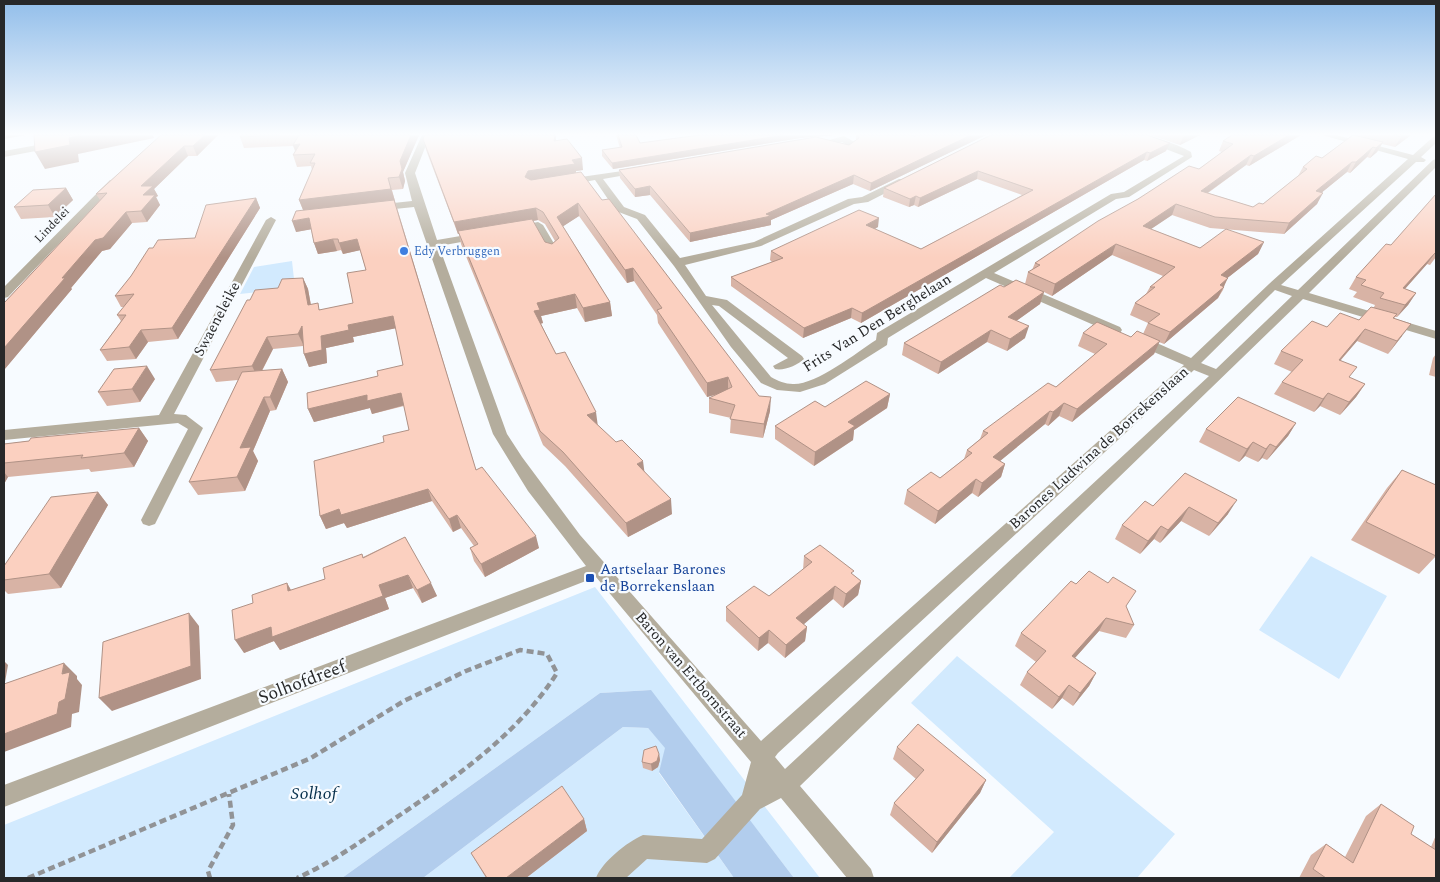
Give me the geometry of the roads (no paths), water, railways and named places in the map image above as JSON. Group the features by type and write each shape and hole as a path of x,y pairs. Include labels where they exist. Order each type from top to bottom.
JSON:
{"street":[{"name":"Lindelei","path":"4,294 87,206 120,176"},
{"name":"Baron van Ertbornstraat","path":"411,176 500,434 519,467 600,568 763,758 862,878"},
{"path":"560,182 603,176"},
{"path":"679,264 683,261 757,244 852,201 864,200 913,176"},
{"name":"Frits Van Den Berghelaan","path":"597,177 620,209 640,217 679,264 702,299 766,380 777,386 794,389 820,381 882,342 882,336 1114,196 1126,195 1157,176"},
{"name":"Barones Ludwina de Borrekenslaan","path":"763,758 770,746 780,736 1192,364 1273,286 1395,176"},
{"name":"Barones Ludwina de Borrekenslaan","path":"748,806 784,785 1218,375 1421,176"},
{"path":"360,210 419,203"},
{"name":"Swaeneleike","path":"164,419 271,220"},
{"path":"509,230 538,225 553,252"},
{"path":"433,244 490,234"},
{"path":"987,274 1218,375"},
{"path":"1273,286 1436,335"},
{"name":"Frits Van Den Berghelaan","path":"702,299 723,303 797,359 780,366"},
{"path":"4,436 181,418 196,428 149,520"},
{"name":"Solhofdreef","path":"4,796 600,568"},
{"path":"608,878 643,847 707,851 748,806 763,758"}],"place":[{"name":"Edy Verbruggen","path":"404,251"},
{"name":"Aartselaar Barones de Borrekenslaan","path":"590,578"}],"park label":[{"name":"Solhof","path":"314,793"}]}
